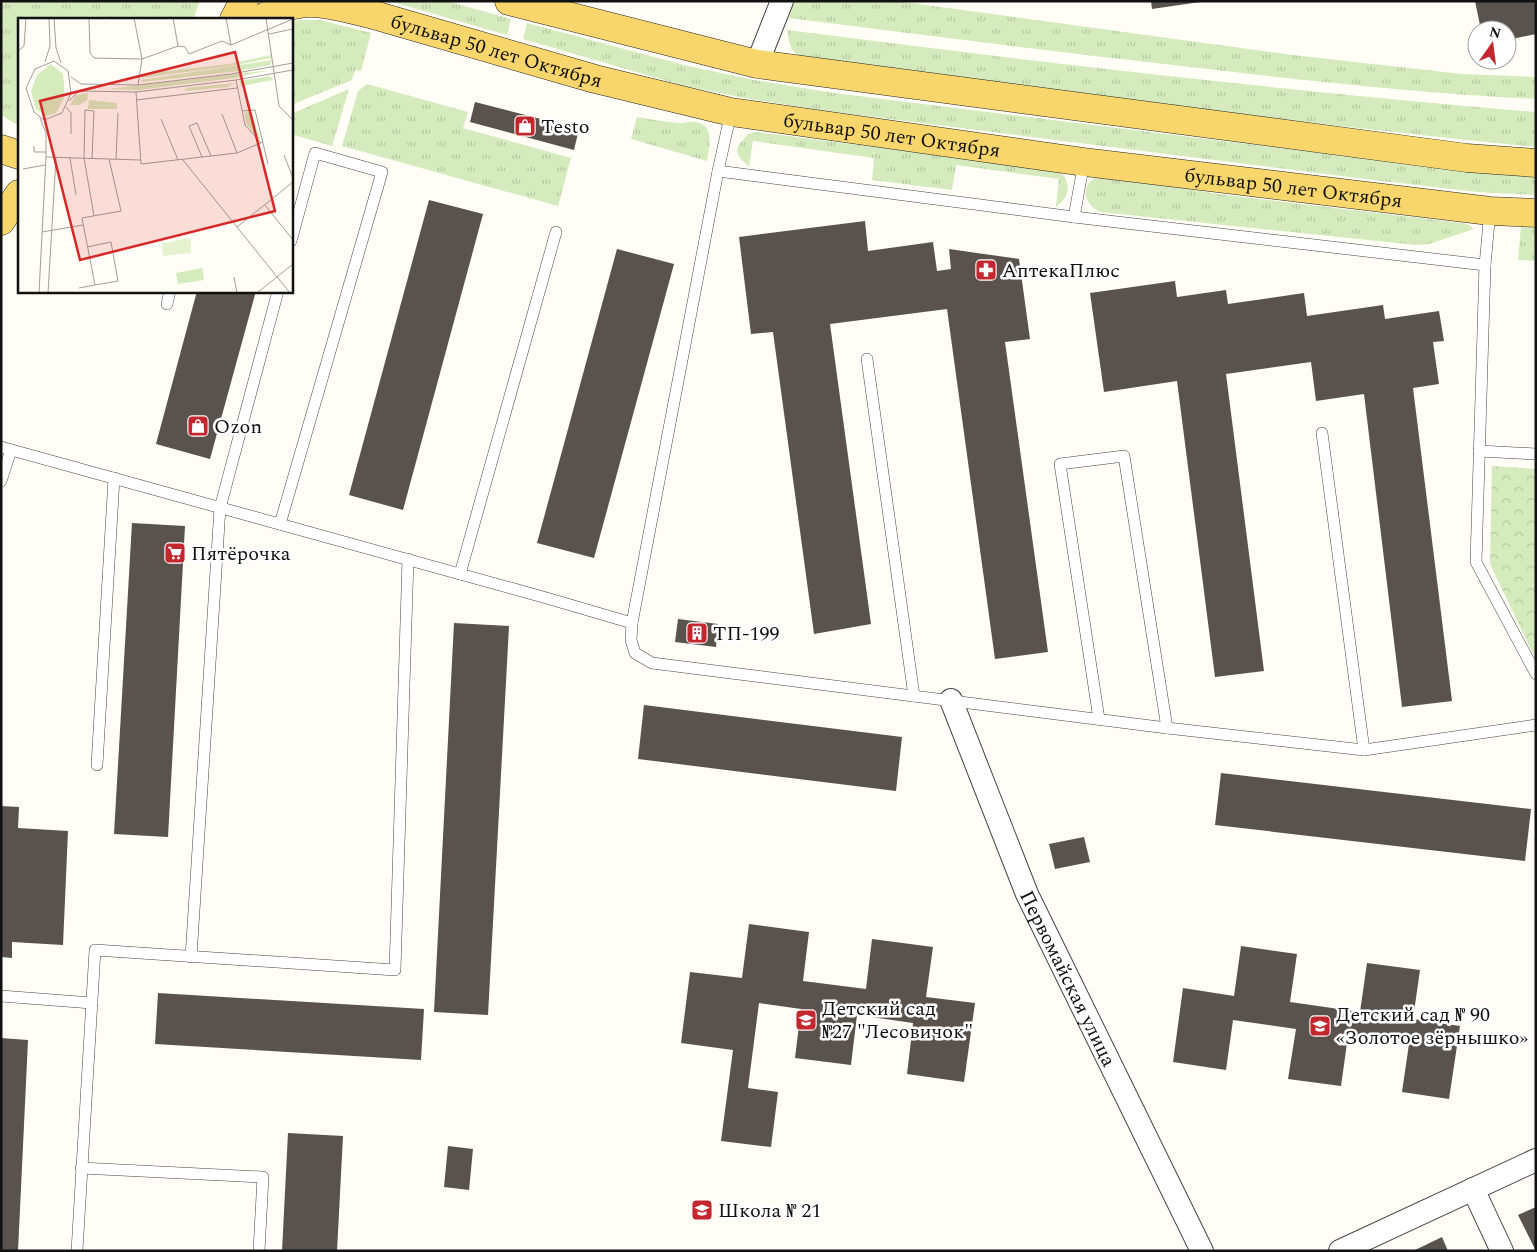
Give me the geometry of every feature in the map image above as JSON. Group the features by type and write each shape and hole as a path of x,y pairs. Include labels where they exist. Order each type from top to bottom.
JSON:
{"main road":[{"path":"235,18 244,1"},
{"path":"508,1 757,64 1468,158 1536,162"},
{"name":"бульвар 50 лет Октября","path":"263,18 276,10 309,2 338,6 595,79 731,112 1084,162 1490,211 1536,213"},
{"path":"1,149 18,155"},
{"path":"1,221 18,196"}],"street":[{"path":"757,64 782,1"},
{"name":"Первомайская улица","path":"952,700 1027,894 1202,1251"},
{"path":"1340,1251 1536,1160"},
{"path":"1473,1189 1502,1251"}],"lane":[{"path":"731,112 718,171 632,623 631,640 635,653 652,663 1167,728 1364,750 1536,725"},
{"path":"280,524 382,172 315,153 292,237"},
{"path":"1074,217 1084,162"},
{"path":"718,171 1074,217 1485,265"},
{"path":"1490,211 1485,265 1476,562 1536,674"},
{"path":"460,574 556,232"},
{"path":"167,304 170,292"},
{"path":"191,957 220,508 278,292"},
{"path":"867,358 914,696"},
{"path":"1322,434 1364,750"},
{"path":"1,481 6,448 632,623"},
{"path":"1479,451 1536,454"},
{"path":"1099,719 1060,464 1124,456 1167,728"},
{"path":"97,765 114,478"},
{"path":"77,1251 95,950 395,970 408,559"},
{"path":"1,996 92,1003"},
{"path":"81,1168 263,1177 259,1251"}],"green space":[{"path":"1,1 200,1 193,18 18,18 18,124 1,115"},
{"path":"389,1 447,1 511,19 507,35"},
{"path":"794,1 897,1 1293,55 1462,74 1536,77 1536,99 1403,90 1270,76 789,18"},
{"path":"320,20 371,33 361,71 355,70 352,80 292,105 292,22"},
{"path":"527,23 688,66 754,80 834,93 1482,173 1536,176 1536,195 1478,192 1373,180 827,111 744,98 681,85 523,39"},
{"path":"787,30 1161,75 1348,95 1536,112 1536,147 1261,117 804,58 793,50"},
{"path":"367,84 468,112 463,128 571,158 558,206 342,146 358,91"},
{"path":"349,89 332,146 292,134 292,114"},
{"path":"637,117 674,123 693,122 702,124 706,127 710,137 707,161 631,139"},
{"path":"756,132 1057,170 1065,178 1068,188 1065,198 1056,206 1059,179 956,165 952,190 872,180 874,158 753,141 749,167 740,158 737,152 738,146 748,134"},
{"path":"1098,176 1112,176 1218,194 1462,223 1474,229 1429,244 1416,245 1100,212 1090,204 1086,194 1088,184"},
{"path":"1521,227 1536,228 1536,261 1518,260"},
{"path":"1492,466 1536,469 1536,660 1490,564"}],"building":[{"path":"1151,1 1200,1 1200,2 1152,9"},
{"path":"1475,1 1536,1 1536,34 1517,38 1517,20 1479,20"},
{"path":"475,102 579,129 574,150 470,122"},
{"path":"429,200 483,214 403,510 349,495"},
{"path":"865,221 868,251 933,242 937,271 951,269 949,249 1019,259 1030,339 1005,342 1048,652 995,659 947,309 830,324 871,624 814,634 773,332 751,334 739,237"},
{"path":"617,249 674,264 594,558 537,543"},
{"path":"1175,281 1177,297 1226,290 1228,304 1304,293 1307,316 1383,305 1385,319 1439,311 1444,341 1433,342 1439,384 1413,388 1452,701 1402,707 1364,394 1316,401 1311,362 1226,374 1264,671 1215,677 1177,381 1104,392 1090,293"},
{"path":"197,292 256,292 210,459 156,444"},
{"path":"132,523 185,526 168,837 114,834"},
{"name":"ТП-199","path":"678,619 718,624 716,647 675,642"},
{"path":"454,623 509,626 488,1015 434,1012"},
{"path":"644,705 902,737 896,791 638,759"},
{"path":"1221,773 1531,809 1525,861 1215,825"},
{"path":"1,806 19,807 18,828 68,831 63,945 12,942 12,958 1,957"},
{"path":"1084,837 1090,862 1055,869 1049,844"},
{"path":"749,924 809,932 803,981 866,989 872,939 933,947 926,997 975,1003 964,1082 907,1074 913,1023 857,1015 851,1065 795,1058 801,1009 759,1003 748,1088 778,1092 771,1147 721,1141 733,1050 681,1043 690,972 742,978"},
{"path":"1241,946 1297,954 1290,1002 1360,1012 1367,963 1420,970 1413,1019 1460,1026 1449,1099 1402,1092 1409,1044 1348,1036 1341,1086 1288,1079 1296,1029 1233,1020 1226,1070 1173,1062 1183,988 1234,996"},
{"path":"158,993 424,1009 421,1060 155,1044"},
{"path":"1,1038 28,1040 18,1251 1,1251"},
{"path":"288,1133 343,1136 337,1251 282,1251"},
{"path":"448,1146 473,1149 469,1190 444,1187"},
{"path":"1536,1207 1536,1251 1518,1215"},
{"path":"1442,1237 1448,1251 1413,1251"}],"place":[{"name":"Testo","path":"525,126"},
{"name":"АптекаПлюс","path":"986,270"},
{"name":"Ozon","path":"198,426"},
{"name":"Пятёрочка","path":"175,553"},
{"name":"ТП-199","path":"697,633"},
{"name":"Детский сад №27 \"Лесовичок\"","path":"806,1020"},
{"name":"Детский сад № 90 «Золотое зёрнышко»","path":"1320,1026"},
{"name":"Школа № 21","path":"702,1210"}]}
